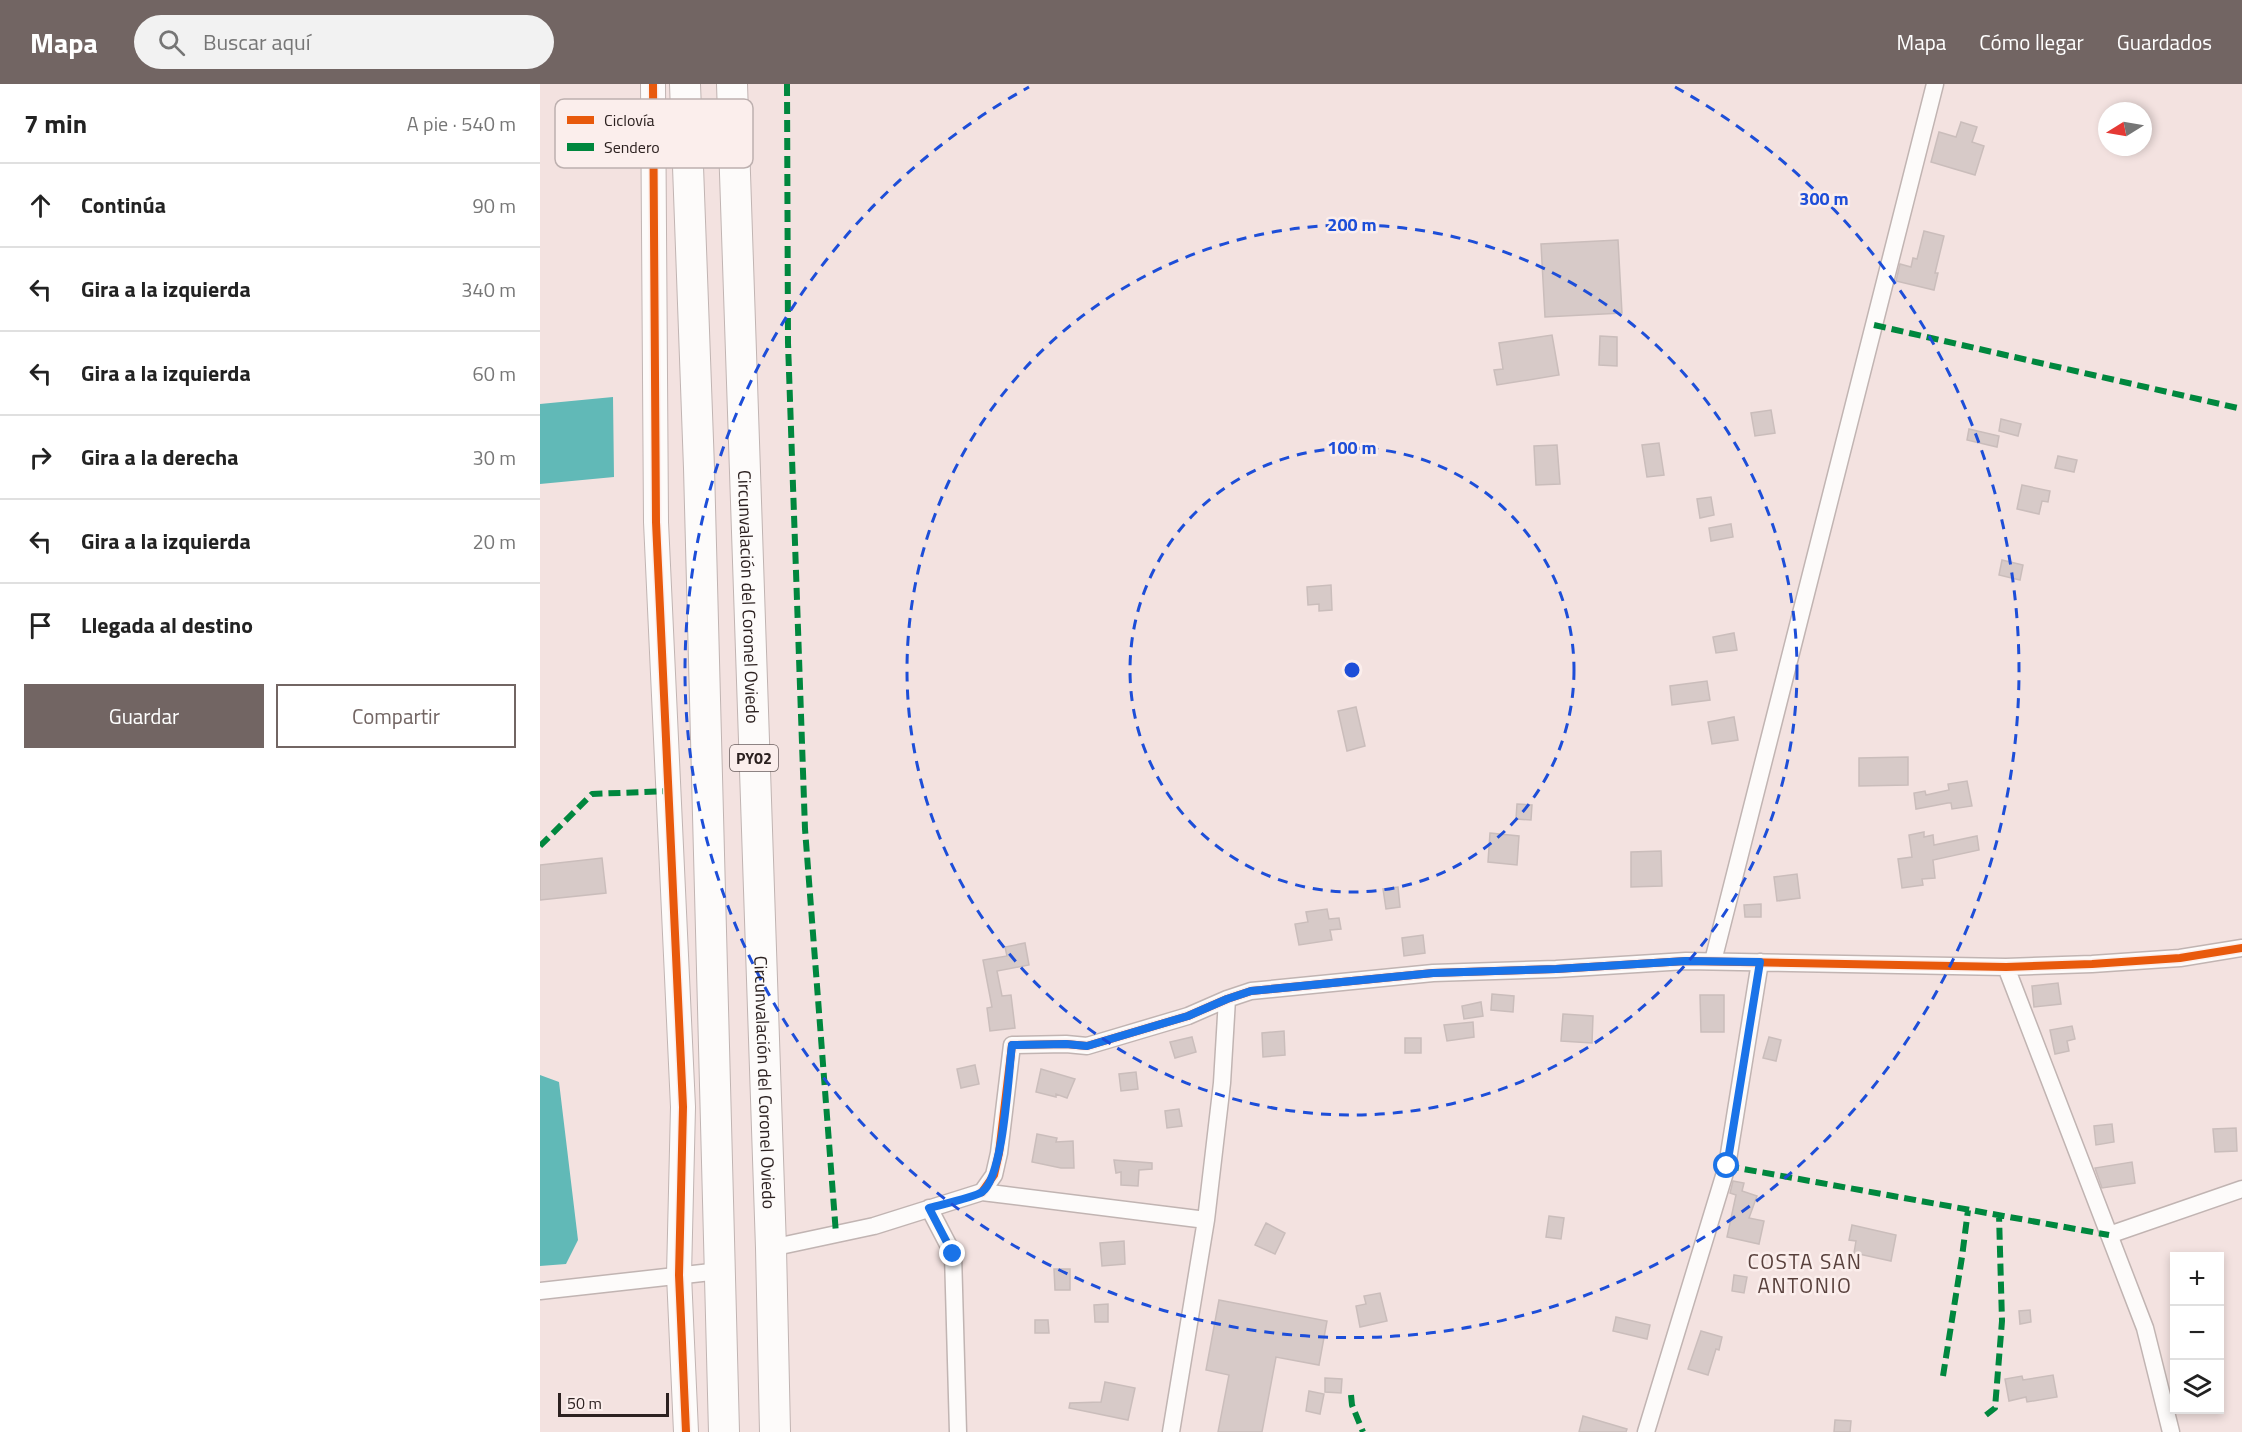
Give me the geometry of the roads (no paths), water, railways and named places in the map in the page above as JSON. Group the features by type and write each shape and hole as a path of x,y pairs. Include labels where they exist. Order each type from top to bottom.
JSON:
{"highway":[{"name":"PY02","path":"685,84 686,99"},
{"name":"Circunvalación del Coronel Oviedo","path":"732,84 733,99"},
{"name":"PY02","path":"688,168 700,492 724,1432"},
{"name":"Circunvalación del Coronel Oviedo","path":"735,168 771,1248 775,1432"}],"street":[{"path":"653,84 653,99"},
{"path":"1713,961 1935,84"},
{"path":"654,168 656,522 683,1107 680,1275 686,1432"},
{"path":"982,1192 994,1175 999,1153 1012,1045 1087,1046 1188,1016 1251,991 1433,973 1556,969 1686,961 2006,967 2169,958 2242,948"},
{"path":"1646,1432 1727,1166 1760,962"},
{"path":"2006,967 2145,1328 2171,1432"},
{"path":"1172,1432 1206,1220 1222,1083 1227,999"},
{"path":"2109,1235 2242,1189"},
{"path":"771,1248 874,1226 982,1192 1206,1220"},
{"path":"929,1208 953,1254 958,1432"},
{"path":"540,1291 720,1271"}],"water":[{"path":"613,397 614,477 540,484 540,404"},
{"path":"540,1075 559,1082 578,1240 566,1264 540,1266"}],"district":[{"name":"COSTA SAN ANTONIO","path":"1805,1273"}]}
